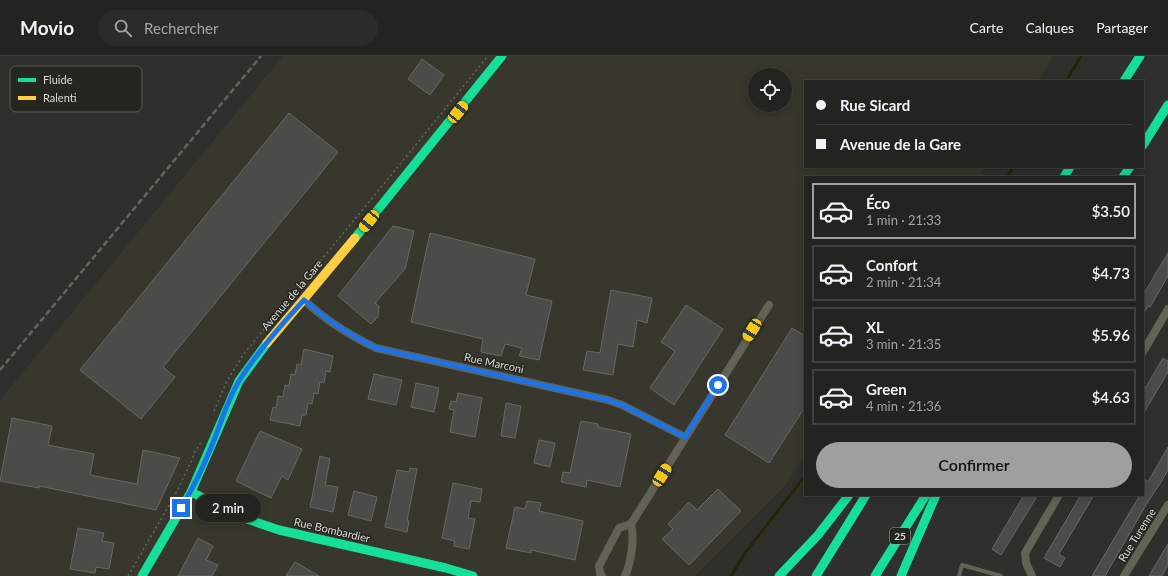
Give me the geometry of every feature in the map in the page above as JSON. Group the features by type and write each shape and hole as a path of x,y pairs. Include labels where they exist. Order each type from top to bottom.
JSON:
{"main road":[{"name":"Avenue de la Gare","path":"142,576 191,492 239,381 255,358 441,133 502,56"},
{"path":"1125,80 1140,56"},
{"path":"1144,143 1168,105"},
{"name":"Rue Bombardier","path":"191,492 244,518 279,530 446,568 473,576"},
{"path":"780,576 818,535 848,496"},
{"path":"816,576 865,496"},
{"name":"25","path":"875,576 925,496"},
{"path":"901,576 936,496"}],"street":[{"name":"Rue Marconi","path":"304,300 319,314 350,335 376,348 608,400 622,405 685,437"},
{"path":"602,576 599,566 620,528 631,524 768,304"},
{"path":"1144,350 1168,310"},
{"path":"1029,575 1025,553 1058,496"},
{"name":"Rue Turenne","path":"1124,576 1168,505"},
{"path":"624,576 628,568 633,532 631,524"}],"lane":[{"path":"959,576 962,565 1001,576"}],"path":[{"name":"Avenue de la Gare","path":"227,381 237,363 262,331 488,56"},
{"path":"128,576 175,496 195,451 201,442"}],"shaded area":[{"path":"283,56 1053,56 1039,80 804,80 804,168 984,168 980,176 804,176 804,456 786,485 695,576 0,576 0,400"}],"building":[{"path":"422,59 444,75 430,95 408,79"},
{"path":"289,113 338,152 163,367 175,377 141,419 80,370"},
{"path":"393,226 414,231 405,269 375,303 379,306 378,317 371,324 338,296"},
{"path":"430,233 535,259 526,295 552,301 539,360 519,356 522,348 505,344 501,356 481,352 483,339 411,322"},
{"path":"1168,253 1168,276 1150,307 1148,306 1144,313 1144,293"},
{"path":"611,290 652,298 647,323 637,320 633,347 618,344 613,375 583,370 587,351 600,353"},
{"path":"686,305 723,329 674,405 650,388 675,351 661,342"},
{"path":"792,328 804,335 804,409 769,463 725,435"},
{"path":"304,349 333,356 330,372 326,371 324,383 320,382 318,394 314,393 312,404 308,403 306,415 302,415 300,426 270,420 273,407 276,408 278,396 283,397 285,385 289,386 291,374 295,375 297,364 301,365"},
{"path":"1163,358 1168,361 1168,372 1144,412 1144,390"},
{"path":"374,374 402,380 396,405 368,399"},
{"path":"416,383 439,388 434,412 411,407"},
{"path":"458,393 482,398 475,437 450,432 454,410 449,409 451,401 456,402"},
{"path":"506,403 521,406 515,438 501,436"},
{"path":"12,418 52,426 48,445 94,454 90,475 137,484 143,450 180,458 156,510 39,486 39,488 0,481"},
{"path":"581,421 598,424 598,427 631,434 620,487 587,480 586,487 561,482 563,472 570,473"},
{"path":"260,431 302,449 288,480 282,476 271,498 236,481"},
{"path":"539,440 555,443 550,467 534,463"},
{"path":"1168,447 1168,470 1161,482 1105,576 1092,576 1139,496 1144,496 1144,479 1148,482"},
{"path":"320,456 330,459 325,485 338,487 333,512 310,507"},
{"path":"410,468 417,469 407,521 409,521 407,532 385,527 397,470 409,472"},
{"path":"453,483 482,489 480,502 471,501 468,518 475,519 469,549 454,546 455,541 442,538"},
{"path":"718,489 741,511 689,565 662,539 673,529 668,524 689,502 697,510"},
{"path":"354,491 377,497 371,521 348,515"},
{"path":"1023,496 1033,496 1036,498 1001,555 992,549"},
{"path":"1080,496 1093,496 1059,554 1065,558 1060,567 1044,558"},
{"path":"527,501 541,503 539,511 583,521 575,560 531,550 531,553 506,548 515,507 525,509"},
{"path":"78,528 104,533 102,541 114,543 109,569 96,567 95,573 70,569"},
{"path":"198,538 213,546 206,560 218,565 212,576 178,576"},
{"path":"1168,544 1168,565 1162,576 1149,576"},
{"path":"295,562 319,576 286,576"}],"waterway":[{"path":"1067,80 1081,56"},
{"path":"1008,176 1012,168"},
{"path":"731,576 745,553 804,477"}],"railway":[{"path":"0,370 261,56"}],"traffic: fast":[{"path":"355,238 502,56"},
{"path":"1125,80 1140,56"},
{"path":"1144,143 1168,105"},
{"path":"1065,176 1069,168"},
{"path":"1124,176 1129,168"},
{"path":"142,576 191,492 239,381 267,343"},
{"path":"191,492 244,518 279,530 446,568 473,576"},
{"path":"779,576 818,535 848,496"},
{"path":"816,576 865,496"},
{"path":"875,576 925,496"},
{"path":"901,576 936,496"}],"traffic: slow":[{"path":"267,343 355,238"}],"route":[{"path":"181,508 191,492 239,381 255,358 304,300 319,314 350,335 376,348 615,402 685,437 718,385"}]}
